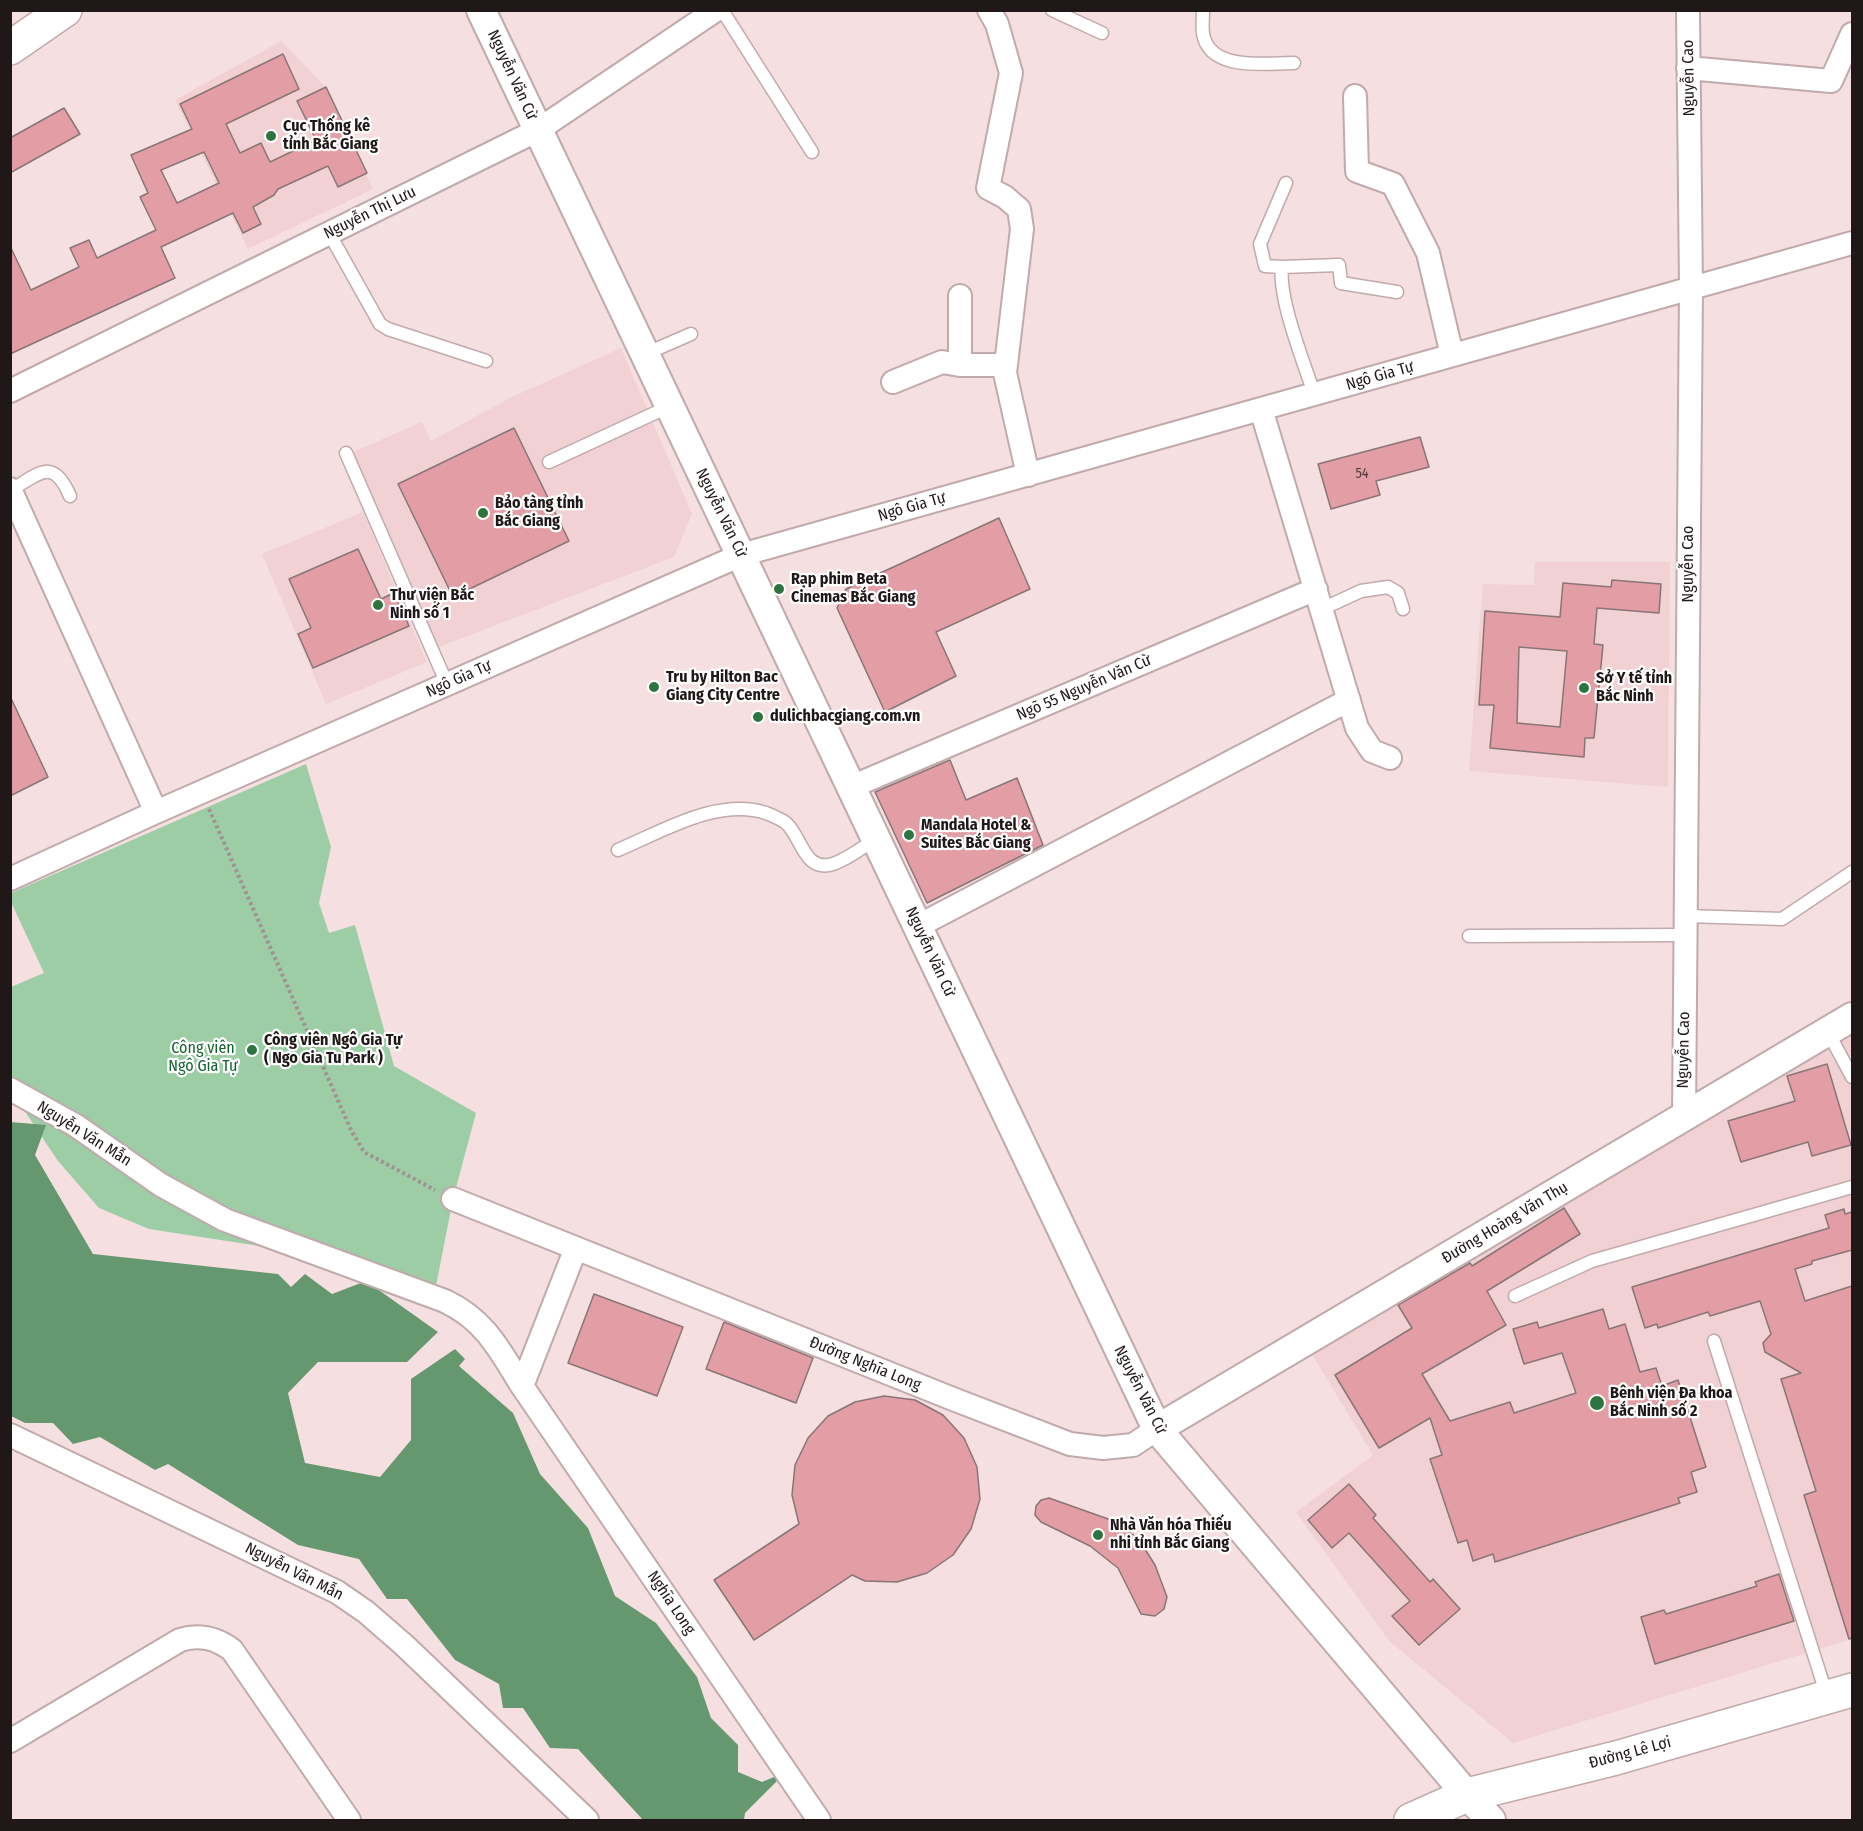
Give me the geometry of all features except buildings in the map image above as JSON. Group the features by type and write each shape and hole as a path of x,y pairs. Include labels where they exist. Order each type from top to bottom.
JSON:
{"main road":[{"path":"10,48 65,10"},
{"name":"Đường Lê Lợi","path":"1411,1821 1467,1795 1616,1758 1840,1694"}],"street":[{"name":"Nguyễn Văn Cừ","path":"482,10 1157,1429 1491,1821"},
{"name":"Nguyễn Thị Lưu","path":"10,391 538,130 716,10"},
{"path":"989,10 997,24 1011,73 988,188 1005,196 1019,209 1022,229 1005,365 1016,430 1028,475"},
{"name":"Nguyễn Cao","path":"1684,1117 1691,288 1688,10"},
{"path":"1688,68 1830,81 1852,34"},
{"path":"1355,96 1358,171 1393,184 1428,253 1452,355"},
{"name":"Ngô Gia Tự","path":"10,879 156,812 741,555 1852,243"},
{"path":"960,296 960,365"},
{"path":"893,382 942,362 960,365 1005,365"},
{"path":"1261,409 1349,700 1363,739 1372,751 1390,759"},
{"path":"11,490 156,812"},
{"name":"Ngõ 55 Nguyễn Văn Cừ","path":"851,787 1319,599"},
{"path":"918,926 1349,700"},
{"name":"Đường Hoàng Văn Thụ","path":"1157,1429 1852,1017"},
{"name":"Nguyễn Văn Mẫn","path":"10,1089 75,1125 161,1185 225,1220 467,1311 491,1335 522,1386"},
{"name":"Đường Nghĩa Long","path":"453,1199 953,1400 1070,1444 1103,1448 1133,1445 1157,1429"},
{"path":"522,1386 576,1248"},
{"name":"Nghĩa Long","path":"522,1386 819,1821"},
{"name":"Nguyễn Văn Mẫn","path":"10,1436 337,1592 366,1612 404,1645 587,1821"},
{"path":"10,1741 180,1640 192,1636 208,1638 221,1642 232,1650 349,1821"}],"lane":[{"path":"722,10 812,152"},
{"path":"1052,10 1102,33"},
{"path":"1203,10 1203,35 1211,51 1225,60 1248,63 1294,63"},
{"path":"1286,183 1260,244 1265,266 1339,265 1341,283 1397,292"},
{"path":"329,234 380,324 388,329 486,361"},
{"path":"1282,267 1281,277 1290,315 1314,394"},
{"path":"645,354 691,334"},
{"path":"549,462 670,406"},
{"path":"346,453 447,684"},
{"path":"11,490 45,470 55,472 63,479 70,496"},
{"path":"1319,599 1388,586 1398,593 1403,609"},
{"path":"618,850 703,815 726,810 765,813 786,823 808,859 816,864 835,864 876,839"},
{"path":"1469,936 1782,919 1852,872"},
{"path":"1828,1032 1852,1077"},
{"path":"1515,1296 1592,1261 1852,1187"},
{"path":"1714,1341 1840,1694"}],"path":[{"path":"202,792 351,1130 364,1152 453,1199"}],"shaded area":[{"name":"Cục Thống kê tỉnh Bắc Giang","path":"281,41 326,87 373,189 248,249 175,100"},
{"path":"621,348 692,514 674,557 436,648 353,452 422,422 431,441 512,397"},
{"path":"363,512 427,662 326,704 262,554"},
{"path":"1535,562 1670,562 1668,787 1469,771 1483,584 1534,585"},
{"name":"Bệnh viện Đa khoa Bắc Ninh số 2","path":"1852,1036 1852,1639 1513,1743 1389,1641 1296,1512 1373,1455 1310,1351"},
{"path":"10,1122 46,1125 35,1155 93,1254 278,1274 291,1287 305,1274 332,1294 366,1281 438,1332 407,1362 318,1362 288,1393 305,1463 380,1477 411,1440 411,1379 455,1349 465,1359 459,1366 513,1413 540,1474 588,1528 615,1596 656,1623 697,1677 711,1718 738,1745 738,1772 762,1782 786,1772 745,1813 744,1820 643,1820 578,1749 550,1748 523,1708 503,1708 499,1684 455,1660 407,1599 387,1599 359,1559 298,1545 168,1464 155,1470 100,1437 73,1444 53,1423 25,1423 11,1416"}],"green space":[{"name":"Công viên Ngô Gia Tự","path":"306,764 331,847 319,903 329,933 355,925 394,1066 476,1113 453,1199 434,1296 292,1251 149,1229 99,1208 58,1161 16,1098 11,1096 11,987 44,973 11,902 11,893"}],"place":[{"name":"Cục Thống kê tỉnh Bắc Giang","path":"271,136"},
{"name":"Bảo tàng tỉnh Bắc Giang","path":"483,513"},
{"name":"Rạp phim Beta Cinemas Bắc Giang","path":"779,589"},
{"name":"Thư viện Bắc Ninh số 1","path":"378,605"},
{"name":"Tru by Hilton Bac Giang City Centre","path":"654,687"},
{"name":"Sở Y tế tỉnh Bắc Ninh","path":"1584,688"},
{"name":"dulichbacgiang.com.vn","path":"758,717"},
{"name":"Mandala Hotel & Suites Bắc Giang","path":"909,835"},
{"name":"Công viên Ngô Gia Tự ( Ngo Gia Tu Park )","path":"252,1050"},
{"name":"Bệnh viện Đa khoa Bắc Ninh số 2","path":"1597,1403"},
{"name":"Nhà Văn hóa Thiếu nhi tỉnh Bắc Giang","path":"1098,1535"}]}
